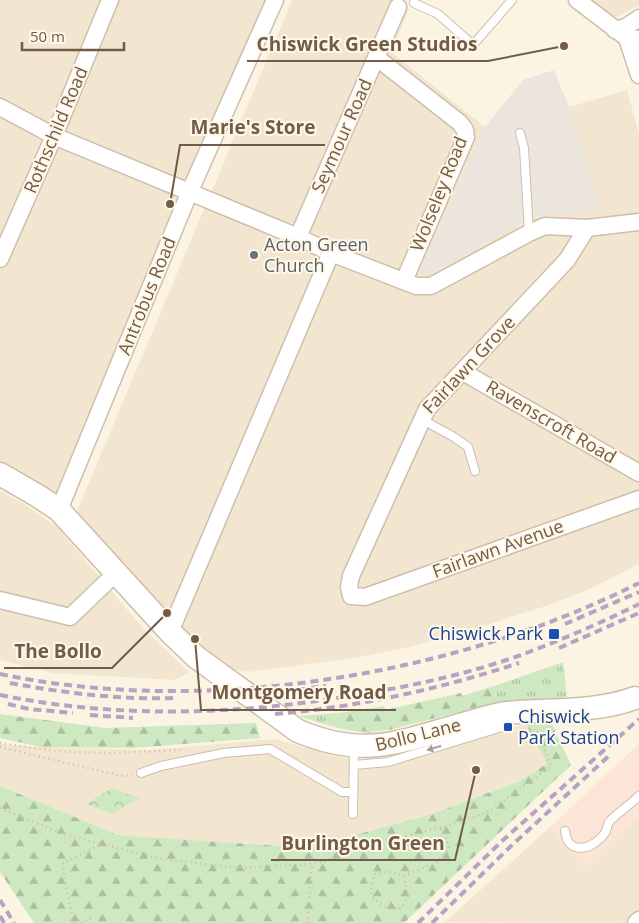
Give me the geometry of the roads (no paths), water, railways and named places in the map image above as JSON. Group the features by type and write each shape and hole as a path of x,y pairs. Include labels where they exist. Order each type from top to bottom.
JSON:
{"street":[{"name":"Rothschild Road","path":"1,254 54,136 110,0"},
{"name":"Antrobus Road","path":"59,510 190,192 274,0"},
{"path":"578,0 627,35"},
{"name":"Seymour Road","path":"298,236 376,58 406,5"},
{"path":"639,18 626,27 639,75"},
{"name":"Wolseley Road","path":"376,58 460,123 465,130 466,137 404,281"},
{"path":"0,107 54,136 298,236 331,253 416,286 431,286 529,232 545,226 587,228 639,222"},
{"name":"Fairlawn Grove","path":"357,597 351,596 349,587 351,576 426,409 567,260 587,228"},
{"path":"170,632 331,253"},
{"name":"Ravenscroft Road","path":"462,372 639,473"},
{"name":"Bollo Lane","path":"0,474 59,510 170,632 196,657 298,730 354,756 386,745 501,714 587,708 638,699"},
{"name":"Fairlawn Avenue","path":"357,597 365,597 639,499"},
{"path":"0,600 70,617 116,573"},
{"path":"636,923 639,920"}],"lane":[{"path":"406,5 438,14 473,45 512,0"},
{"path":"520,133 524,148 529,232"},
{"path":"421,419 468,447 475,471"},
{"path":"141,773 161,766 224,753 270,749 342,792 353,792"},
{"path":"353,814 354,756"},
{"path":"565,831 566,838 570,844 577,848 586,848 605,833 609,822 639,796"}],"railway":[{"path":"0,674 78,686 160,691 243,689 327,679 409,664 490,642 567,615 639,583"},
{"path":"565,624 639,592"},
{"path":"0,695 89,708 178,712 267,707 312,702 398,688 481,668 521,655 596,625 639,604"},
{"path":"559,648 639,613"},
{"path":"275,714 337,707 398,696 459,681 519,663"},
{"path":"10,683 93,695 134,698 176,698"},
{"path":"246,695 326,686"},
{"path":"8,704 29,709 73,713"},
{"path":"90,715 133,718"},
{"path":"418,923 502,841 639,719"},
{"path":"432,923 510,847 611,754"},
{"path":"0,900 14,923"},
{"path":"0,916 4,923"}],"place":[{"name":"Chiswick Green Studios","path":"564,46"},
{"name":"Marie's Store","path":"170,204"},
{"name":"Acton Green Church","path":"254,255"},
{"name":"The Bollo","path":"167,613"},
{"name":"Chiswick Park","path":"554,634"},
{"name":"Montgomery Road","path":"195,639"},
{"name":"Chiswick Park Station","path":"508,727"},
{"name":"Burlington Green","path":"476,770"}]}
